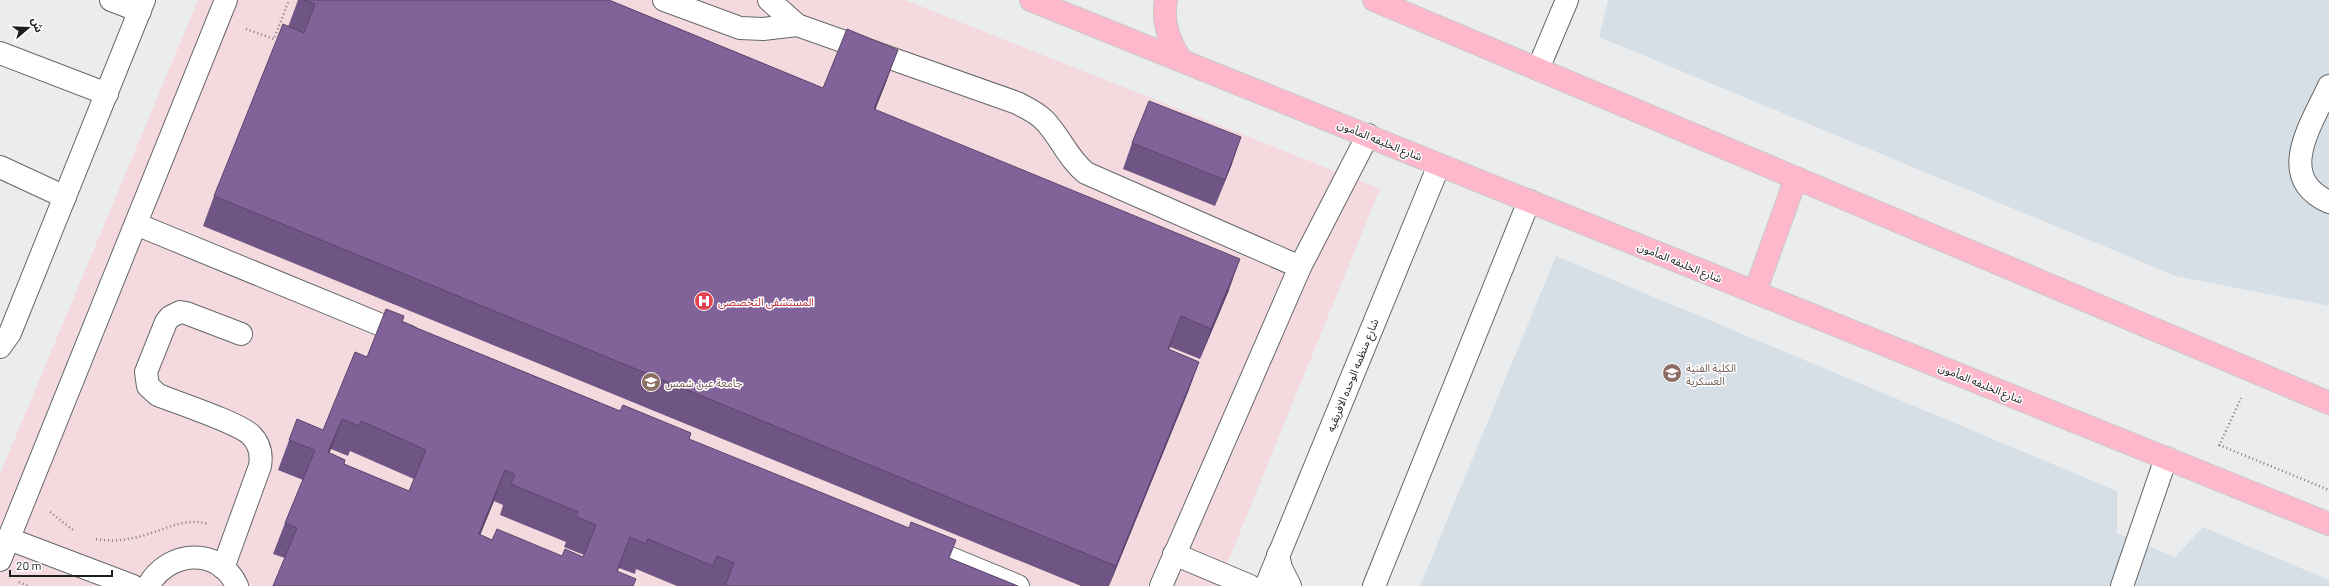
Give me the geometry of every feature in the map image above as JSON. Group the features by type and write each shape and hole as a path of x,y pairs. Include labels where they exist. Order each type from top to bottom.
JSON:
{"main road":[{"name":"شارع الخليفه المأمون","path":"1031,0 2329,524"},
{"path":"1166,0 1164,10 1166,28 1172,46 1182,61"},
{"path":"1374,0 2329,403"},
{"path":"1756,292 1796,178"}],"street":[{"path":"0,347 10,333 142,5 111,0"},
{"path":"664,0 740,28 763,29 797,25"},
{"path":"769,0 797,25 1018,104 1034,112 1044,121 1086,174 1300,267"},
{"path":"1538,69 1567,0"},
{"path":"0,560 223,10"},
{"path":"0,53 107,94"},
{"path":"2329,86 2300,150 2299,167 2305,184 2317,196 2329,202"},
{"path":"1161,586 1300,267 1368,135"},
{"name":"شارع منظمه الوحده الافريقيه","path":"1266,586 1439,165"},
{"path":"0,167 65,197"},
{"path":"1374,586 1529,201"},
{"path":"136,224 430,345"},
{"path":"223,568 260,466 260,448 256,441 244,429 158,395 148,386 146,372 166,322 175,314 186,313 241,334"},
{"path":"2122,586 2166,458"},
{"path":"900,538 1018,586"},
{"path":"9,539 133,586"},
{"path":"1174,554 1250,586"},
{"path":"1278,556 1281,568 1290,586"},
{"path":"148,586 153,577 164,566 178,559 194,557 210,560 223,568 237,586"}],"path":[{"path":"223,10 274,39 289,0"},
{"path":"2206,474 2253,370"},
{"path":"2219,445 2329,490"},
{"path":"28,491 66,526 79,534"},
{"path":"93,539 108,541 127,540 190,521 214,526 234,539"}],"shaded area":[{"name":"المستشفى التخصصى","path":"198,0 905,0 1380,189 1218,586 0,586 0,474"},
{"path":"1608,0 2329,0 2329,306 2176,276 1599,37"},
{"name":"الكلية الفنية العسكرية","path":"1556,256 2117,491 2117,533 2175,557 2203,527 2329,580 2329,586 1420,586"}],"building":[{"path":"304,0 609,0 823,88 847,29 898,50 874,109 1240,259 1211,329 1181,316 1168,349 1199,362 1116,566 214,196 283,24 304,33 315,4"},
{"path":"1149,101 1241,137 1225,180 1132,143"},
{"path":"386,309 404,316 402,322 620,411 623,405 691,433 689,439 909,528 911,522 956,540 949,558 1018,586 725,586 734,563 717,556 713,566 648,539 646,544 630,537 617,571 636,579 633,586 273,586 297,528 285,523 315,450 289,440 297,419 323,430 355,352 367,357","holes":["342,419 359,426 361,421 426,450 409,491 344,464 345,460 328,452","505,470 515,474 511,484 578,512 575,516 596,525 583,557 565,549 562,556 497,529 492,540 479,534"]}],"place":[{"name":"المستشفى التخصصى","path":"704,301"},
{"name":"الكلية الفنية العسكرية","path":"1672,373"},
{"name":"جامعة عين شمس","path":"651,382"}]}
